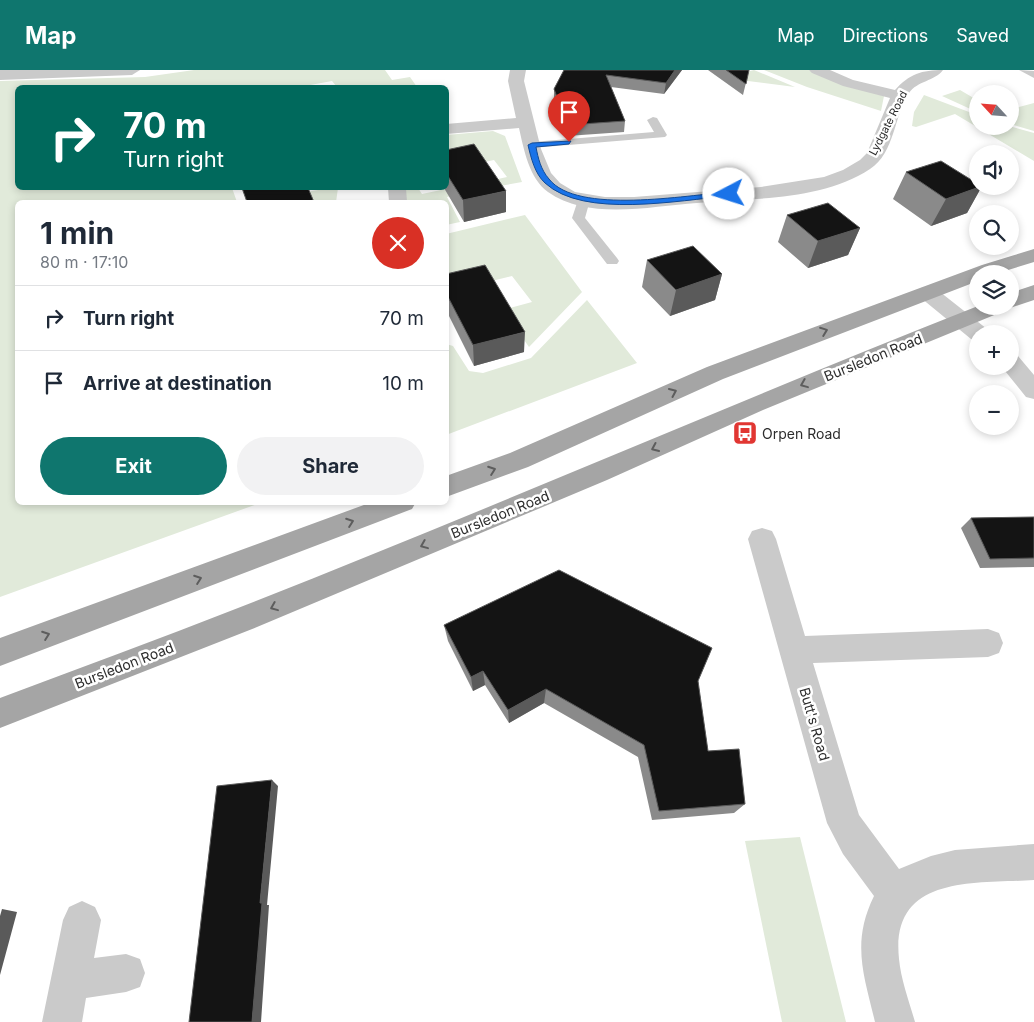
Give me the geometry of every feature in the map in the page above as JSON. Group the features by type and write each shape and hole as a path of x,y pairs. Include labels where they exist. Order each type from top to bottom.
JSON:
{"main road":[{"path":"449,486 519,460 715,373 989,269 1034,255"},
{"path":"1019,298 1034,292"},
{"name":"Bursledon Road","path":"973,325 985,315"},
{"name":"Bursledon Road","path":"0,712 247,618 598,473 755,404 969,328"},
{"path":"0,652 395,505"}],"street":[{"path":"0,75 132,70"},
{"name":"Lydgate Road","path":"518,70 516,81 536,162 546,181 560,191 584,200 613,203 782,189 826,182 867,163 880,145 889,117 908,84 935,70"},
{"path":"816,70 848,83 900,96"},
{"path":"449,129 527,122"},
{"path":"928,293 969,325"},
{"path":"1019,373 1034,391"},
{"name":"Butt's Road","path":"762,539 844,823 855,842 896,895"},
{"path":"794,650 988,643"},
{"path":"895,1022 879,952 881,928 886,908 896,895 918,876 942,869 1034,862"},
{"path":"62,1022 82,920"},
{"path":"70,981 126,973"}],"lane":[{"path":"1024,70 1034,75"},
{"path":"532,145 661,135 653,120"},
{"path":"584,200 578,212 581,223 612,261"}],"green space":[{"path":"194,70 385,70 392,80 410,77 416,85 335,85 332,81 310,85 15,85 15,190 233,190 236,200 15,200 15,505 254,505 0,597 0,81 145,77"},
{"path":"754,70 795,87 724,78"},
{"path":"764,70 809,70 884,96 881,111 807,87"},
{"path":"960,90 969,95 969,108 942,96"},
{"path":"924,95 969,112 969,122 955,114 916,127 912,126 914,112"},
{"path":"1034,103 1034,131 1019,127 1019,107"},
{"path":"1019,129 1034,133 1034,161 1019,152 1019,145 1007,145 990,135 1019,135"},
{"path":"493,131 505,136 522,182 494,187 475,184 507,177 494,160 449,169 449,135"},
{"path":"455,187 460,194 447,197 449,200 405,200 403,190 419,190 422,194 449,190 449,188"},
{"path":"318,190 338,190 336,200 254,200"},
{"path":"449,201 460,222 449,224"},
{"path":"525,215 582,292 529,347 508,317 487,314 532,302 512,276 449,291 449,233"},
{"path":"587,300 637,363 449,434 449,345 453,346 469,371 483,373 531,358"},
{"path":"800,837 846,1022 782,1022 745,841"}],"building":[{"path":"564,70 675,70 666,83 606,75 625,121 568,125 554,89"},
{"path":"726,70 749,70 746,84"},
{"path":"474,144 506,191 463,200 449,178 449,149"},
{"path":"941,161 969,178 969,191 946,199 906,172"},
{"path":"243,190 309,190 313,200 246,200"},
{"path":"828,203 860,228 818,241 787,215"},
{"path":"693,246 722,274 676,290 647,260"},
{"path":"485,265 525,332 473,345 449,299 449,273"},
{"path":"1034,517 1034,558 990,559 971,518"},
{"path":"559,570 712,648 698,681 708,751 739,749 745,804 659,811 644,745 546,689 508,710 483,671 471,677 444,625"},
{"path":"272,780 260,903 262,903 252,1022 189,1022 217,786"}],"place":[{"name":"Orpen Road","path":"745,433"}],"route":[{"path":"569,142 532,145 536,162 546,181 560,191 584,200 613,203 640,202 729,194"}]}
